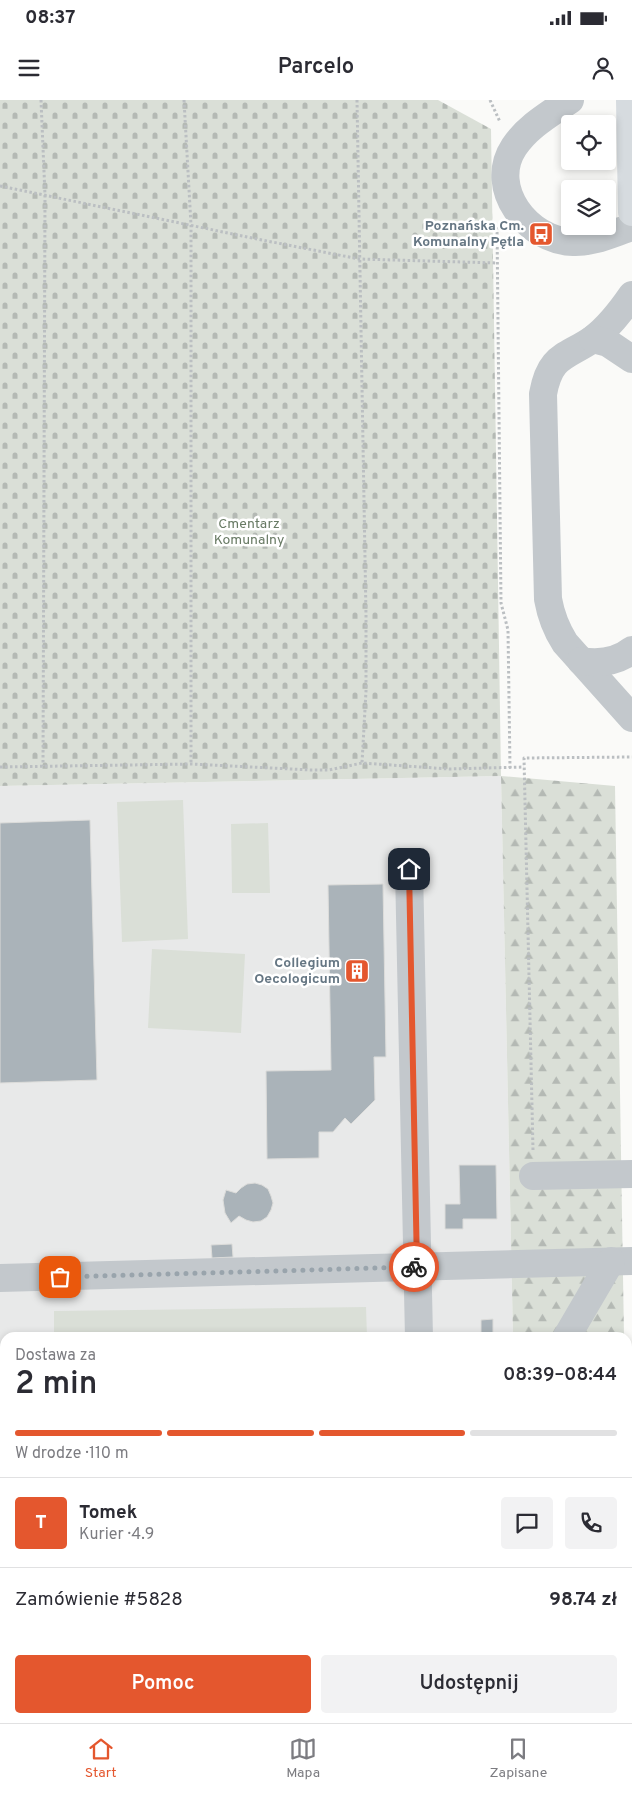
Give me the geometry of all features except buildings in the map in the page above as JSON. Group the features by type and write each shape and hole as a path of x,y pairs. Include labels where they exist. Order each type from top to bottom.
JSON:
{"main road":[{"path":"630,100 632,212"}],"lane":[{"path":"570,100 525,133 507,162 506,179 509,194 516,210 527,223 541,234 556,240 591,241 632,227"},
{"path":"632,295 616,316 593,339 566,353 557,361 550,370 544,394 548,599 550,614 556,629 565,643 632,718"},
{"path":"593,339 608,343 632,359"},
{"path":"581,661 598,663 613,661 632,650"},
{"path":"409,869 419,1332"},
{"path":"533,1176 632,1174"},
{"path":"0,1278 621,1261"},
{"path":"570,1332 621,1261"}],"path":[{"path":"41,100 45,195 43,766"},
{"path":"184,100 191,225 192,764"},
{"path":"357,100 366,615 366,690 362,763"},
{"path":"0,186 359,259 497,263"},
{"path":"509,194 497,216 497,263 502,603 508,630 510,768"},
{"path":"533,1176 524,758 632,757"},
{"path":"0,767 192,764 330,770 362,763 449,769 524,767"}],"shaded area":[{"path":"501,776 513,1332 0,1332 0,786"}],"green space":[{"name":"Cmentarz Komunalny","path":"0,100 438,100 491,129 501,776 0,786"},
{"path":"501,776 615,786 624,1332 513,1332"},
{"path":"183,800 188,939 122,942 117,802"},
{"path":"268,823 270,893 232,893 231,824"},
{"path":"152,949 245,954 241,1033 148,1028"},
{"path":"366,1307 367,1332 54,1332 54,1311"}],"way so far":[{"path":"60,1277 414,1267"}],"place":[{"name":"Poznańska Cm. Komunalny Pętla","path":"541,234"},
{"name":"Collegium Oecologicum","path":"357,971"}],"route":[{"path":"409,869 417,1267 414,1267"}]}
